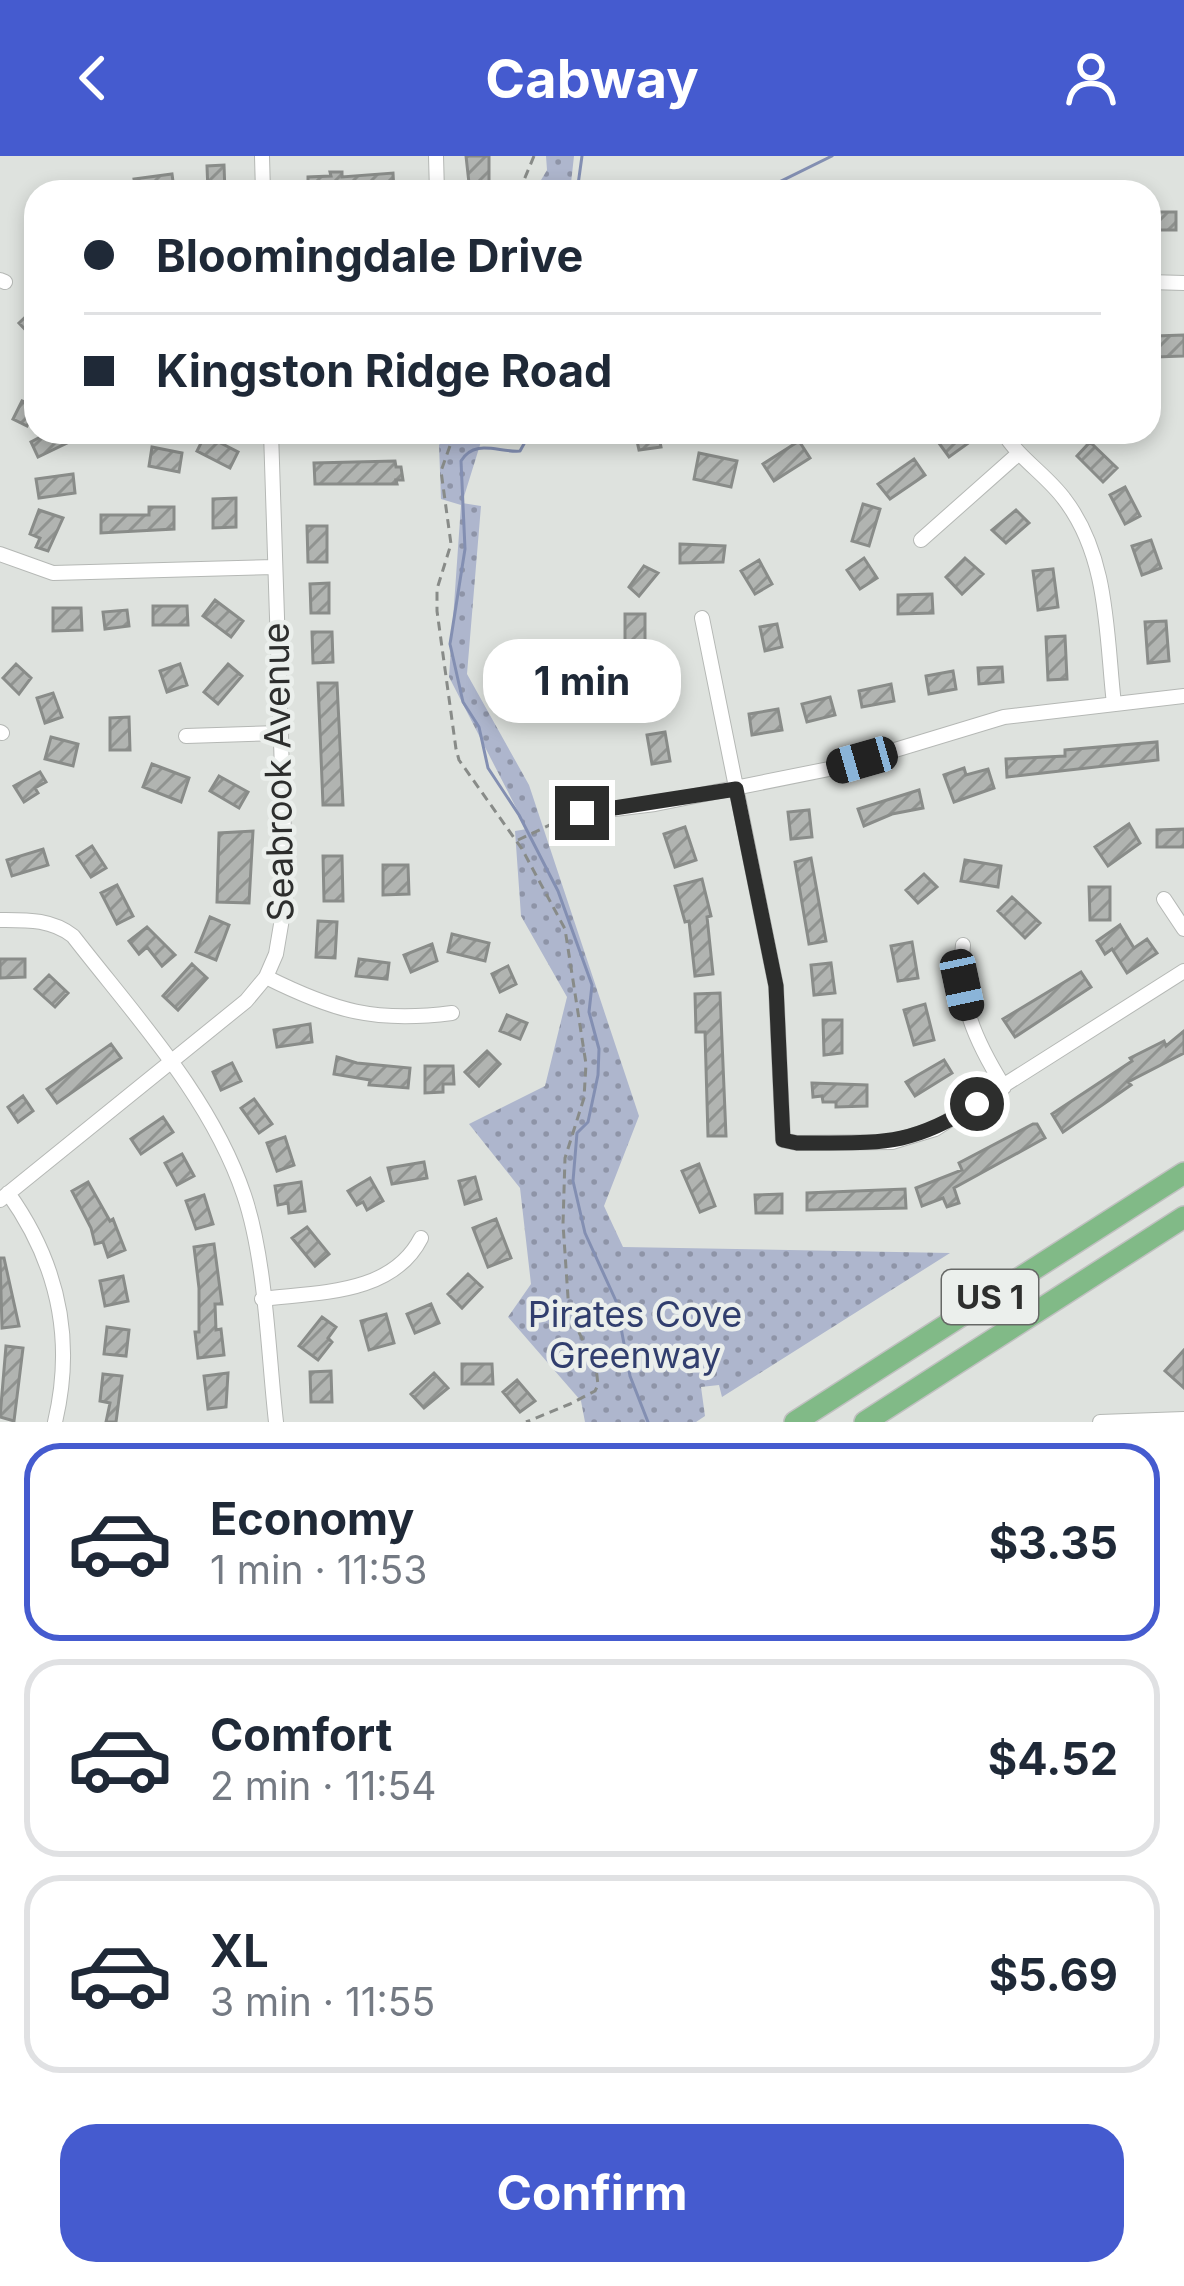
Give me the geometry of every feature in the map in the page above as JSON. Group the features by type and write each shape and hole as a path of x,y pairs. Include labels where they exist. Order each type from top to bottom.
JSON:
{"highway":[{"name":"US 1","path":"795,1422 1184,1173"},
{"name":"US 1","path":"865,1422 1184,1217"}],"street":[{"name":"Seabrook Avenue","path":"4,1196 228,1018 266,977 276,954 286,912 271,444"},
{"path":"1011,444 1062,495 1088,538 1101,585 1114,704"},
{"path":"921,540 1018,454"},
{"path":"0,554 53,573 275,567"},
{"path":"702,619 776,986 783,1140 908,1139 935,1129 1184,971"},
{"path":"582,813 736,789 839,766 979,722 1184,697"},
{"path":"186,736 280,733"},
{"path":"1164,899 1184,929"},
{"path":"0,920 44,922 73,936 172,1063 217,1137 244,1195 276,1422"},
{"path":"963,945 962,985 969,1021 1004,1087"},
{"path":"266,977 350,1013 392,1018 452,1013"},
{"path":"4,1196 37,1238 58,1296 64,1378 55,1422"},
{"path":"262,1299 333,1291 370,1281 410,1260 421,1238"},
{"path":"1100,1422 1184,1419"}],"path":[{"path":"451,444 441,471 451,544 437,590 437,610 453,708 453,737 459,760 516,841 566,929 586,1064 584,1099 566,1158 563,1224 569,1312 598,1375 595,1391 526,1422"},
{"path":"516,841 552,821 582,813"}],"green space":[{"path":"546,156 574,156 571,180 541,180 547,170"},
{"name":"Pirates Cove Greenway","path":"480,444 462,503 481,506 467,674 529,785 639,1116 604,1206 623,1247 950,1253 722,1397 719,1385 701,1387 705,1416 696,1422 585,1422 581,1401 508,1317 531,1284 520,1188 469,1124 545,1086 567,997 521,916 515,831 527,829 449,677 461,505 441,499 439,445"}],"building":[{"path":"466,156 489,156 489,180 469,180"},
{"path":"224,165 225,180 208,180 207,166"},
{"path":"330,172 342,172 342,177 393,173 393,180 308,180 331,176"},
{"path":"172,174 173,180 134,180"},
{"path":"1161,212 1176,212 1176,230 1161,230"},
{"path":"1184,335 1184,356 1161,357 1161,336"},
{"path":"22,401 24,402 24,424 13,419"},
{"path":"32,444 65,444 38,457"},
{"path":"200,444 222,444 238,452 230,468 197,451"},
{"path":"638,444 660,444 661,447 639,450"},
{"path":"794,444 801,444 810,458 774,481 763,464"},
{"path":"940,444 967,444 949,457"},
{"path":"1092,444 1117,468 1103,482 1077,456"},
{"path":"152,447 182,453 179,472 149,466"},
{"path":"699,453 737,461 731,487 694,479"},
{"path":"914,459 925,475 890,499 878,484"},
{"path":"395,461 403,480 396,480 397,484 315,484 314,463"},
{"path":"73,474 75,493 39,498 36,479"},
{"path":"1125,487 1140,516 1125,524 1110,495"},
{"path":"236,498 236,527 213,528 213,499"},
{"path":"863,504 880,509 869,546 852,541"},
{"path":"149,507 174,507 174,529 101,533 101,515 149,515"},
{"path":"39,510 63,518 48,551 36,547 40,538 30,534"},
{"path":"1016,510 1029,523 1006,543 992,530"},
{"path":"307,526 327,526 327,562 308,562"},
{"path":"1151,540 1161,568 1142,575 1132,546"},
{"path":"680,544 725,546 723,562 680,563"},
{"path":"864,558 877,578 860,589 847,570"},
{"path":"965,558 983,574 962,594 946,577"},
{"path":"759,560 772,584 755,594 741,571"},
{"path":"644,566 658,573 639,596 629,587"},
{"path":"1053,569 1058,607 1038,610 1033,571"},
{"path":"329,583 329,613 311,613 310,584"},
{"path":"932,594 933,613 898,614 898,595"},
{"path":"215,600 243,621 231,637 203,616"},
{"path":"153,606 187,606 188,625 153,625"},
{"path":"53,608 81,608 82,630 53,631"},
{"path":"127,610 129,626 105,629 103,612"},
{"path":"625,614 645,614 645,641 625,641"},
{"path":"1166,621 1169,661 1148,663 1145,622"},
{"path":"777,624 782,647 765,651 760,627"},
{"path":"312,632 332,632 333,662 313,663"},
{"path":"1065,636 1067,679 1048,680 1046,637"},
{"path":"16,664 31,678 19,694 3,678"},
{"path":"180,664 187,685 167,692 160,671"},
{"path":"228,664 242,676 218,704 204,692"},
{"path":"1002,667 1003,682 979,684 978,668"},
{"path":"659,670 666,708 649,711 642,673"},
{"path":"953,671 956,689 929,694 926,676"},
{"path":"318,683 337,683 343,805 323,805"},
{"path":"891,684 894,701 862,707 859,691"},
{"path":"53,693 62,717 45,723 37,698"},
{"path":"830,697 835,715 807,722 802,704"},
{"path":"778,709 782,730 752,735 749,714"},
{"path":"129,717 130,750 110,750 110,718"},
{"path":"665,732 670,761 652,764 647,735"},
{"path":"51,737 78,744 73,766 45,759"},
{"path":"1157,742 1158,760 1007,777 1006,759 1065,756 1065,750"},
{"path":"152,764 189,778 181,802 143,787"},
{"path":"964,768 966,775 988,769 994,788 954,802 944,775"},
{"path":"40,772 46,782 24,802 14,786"},
{"path":"219,776 248,792 239,808 210,791"},
{"path":"919,790 923,808 864,826 858,809"},
{"path":"809,810 812,837 791,839 788,812"},
{"path":"1129,824 1140,843 1108,866 1095,847"},
{"path":"685,827 696,860 675,867 664,834"},
{"path":"1184,829 1184,847 1157,847 1157,830"},
{"path":"253,831 249,903 217,902 219,833"},
{"path":"92,846 106,868 91,877 77,856"},
{"path":"43,849 48,865 12,876 7,860"},
{"path":"323,856 342,856 343,901 324,901"},
{"path":"811,858 826,941 809,944 795,862"},
{"path":"965,860 1001,866 998,887 961,881"},
{"path":"383,865 408,865 409,894 383,895"},
{"path":"924,874 937,887 918,903 906,890"},
{"path":"702,879 711,916 707,917 713,974 695,976 689,921 685,922 675,886"},
{"path":"117,885 133,916 117,924 101,893"},
{"path":"1089,887 1110,887 1110,920 1090,920"},
{"path":"1012,897 1040,923 1025,938 998,911"},
{"path":"210,917 229,925 216,960 196,952"},
{"path":"318,921 337,922 335,958 316,957"},
{"path":"1120,925 1134,948 1147,939 1157,953 1127,973 1112,949 1105,954 1097,941"},
{"path":"147,927 175,955 162,966 147,947 139,954 129,941"},
{"path":"452,934 489,943 485,961 448,952"},
{"path":"912,942 918,978 898,981 891,946"},
{"path":"432,944 437,961 411,972 404,955"},
{"path":"0,959 25,959 25,977 0,978"},
{"path":"359,959 389,963 387,979 356,976"},
{"path":"831,963 835,993 814,995 811,965"},
{"path":"192,964 207,978 178,1010 163,996"},
{"path":"508,966 516,984 500,992 492,974"},
{"path":"1081,972 1091,987 1015,1037 1003,1019"},
{"path":"49,975 68,993 55,1007 35,989"},
{"path":"720,993 726,1136 708,1136 705,1032 696,1032 695,994"},
{"path":"925,1004 934,1040 914,1045 904,1010"},
{"path":"507,1015 527,1023 520,1039 500,1031"},
{"path":"823,1020 842,1020 842,1053 824,1055"},
{"path":"310,1024 312,1042 277,1047 274,1030"},
{"path":"1184,1031 1184,1053 1128,1082 1131,1085 1063,1132 1052,1114 1132,1061 1130,1058 1164,1041 1166,1046"},
{"path":"111,1044 121,1058 57,1103 47,1089"},
{"path":"487,1051 500,1064 479,1086 465,1072"},
{"path":"337,1057 410,1068 408,1088 369,1085 370,1080 334,1074"},
{"path":"944,1060 952,1073 915,1096 906,1082"},
{"path":"232,1063 241,1081 221,1090 213,1072"},
{"path":"425,1066 453,1066 454,1084 443,1084 443,1092 425,1093"},
{"path":"812,1083 867,1085 867,1106 836,1107 836,1102 823,1102 822,1096 813,1097"},
{"path":"23,1096 33,1111 18,1122 8,1107"},
{"path":"254,1099 272,1124 259,1133 241,1108"},
{"path":"163,1117 173,1132 141,1154 131,1139"},
{"path":"1033,1124 1045,1138 954,1188 959,1203 947,1207 943,1198 922,1206 916,1188 962,1170 959,1163"},
{"path":"285,1137 294,1165 277,1171 267,1143"},
{"path":"182,1154 194,1176 177,1185 165,1163"},
{"path":"424,1162 427,1178 392,1184 388,1168"},
{"path":"699,1164 715,1206 700,1212 682,1171"},
{"path":"475,1177 481,1199 465,1204 459,1181"},
{"path":"370,1178 383,1201 367,1210 348,1191"},
{"path":"88,1182 110,1221 113,1219 125,1250 108,1257 103,1242 95,1244 72,1191"},
{"path":"301,1182 305,1211 289,1213 288,1203 278,1205 275,1186"},
{"path":"905,1189 906,1208 807,1210 807,1193"},
{"path":"782,1194 782,1213 756,1213 755,1195"},
{"path":"204,1195 213,1224 196,1229 186,1201"},
{"path":"496,1219 511,1258 488,1267 473,1228"},
{"path":"307,1227 329,1254 315,1266 292,1238"},
{"path":"214,1244 222,1304 215,1304 216,1330 221,1329 224,1355 198,1358 194,1247"},
{"path":"0,1258 4,1258 19,1326 2,1328"},
{"path":"468,1274 482,1287 462,1308 448,1294"},
{"path":"123,1276 128,1301 105,1306 100,1281"},
{"path":"431,1304 439,1323 415,1333 407,1314"},
{"path":"386,1314 394,1343 369,1350 361,1321"},
{"path":"322,1317 336,1327 328,1338 332,1342 318,1360 299,1346"},
{"path":"107,1327 129,1330 126,1356 104,1354"},
{"path":"6,1346 23,1348 14,1421 0,1417"},
{"path":"1184,1350 1184,1388 1165,1371"},
{"path":"462,1364 492,1364 493,1384 462,1384"},
{"path":"331,1371 332,1402 311,1402 310,1372"},
{"path":"228,1373 226,1407 208,1409 204,1376"},
{"path":"434,1373 448,1388 424,1408 411,1394"},
{"path":"103,1374 122,1376 116,1422 106,1422 110,1403 100,1401"},
{"path":"517,1380 535,1401 520,1412 503,1392"}],"waterway":[{"path":"579,180 582,156"},
{"path":"783,180 832,156"},
{"path":"524,444 520,451 480,448 461,461 465,549 450,644 463,702 479,727 488,768 519,815 558,891 592,985 589,1012 599,1049 598,1075 588,1122 577,1133 573,1181 585,1233 616,1301 630,1376 648,1422"}],"route":[{"path":"582,813 736,789 776,986 783,1140 892,1142 935,1129 977,1104"}]}
